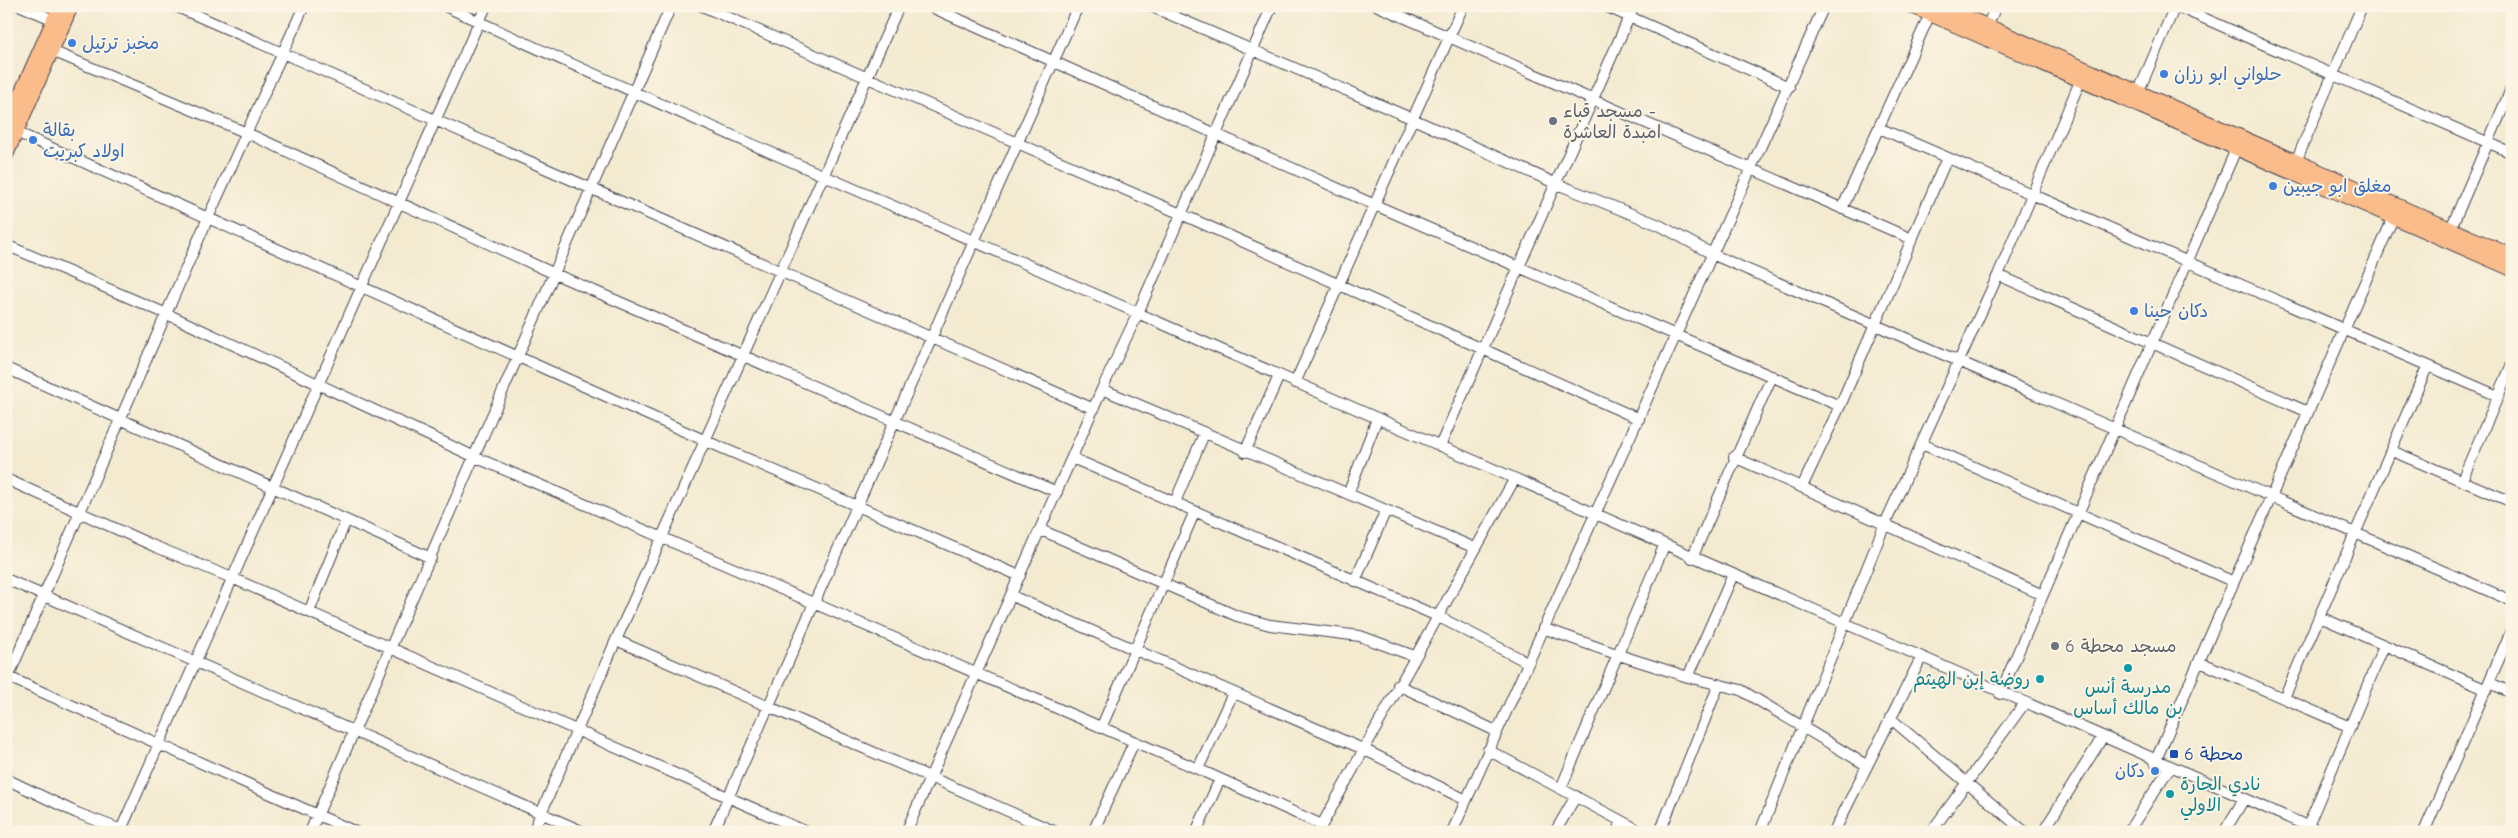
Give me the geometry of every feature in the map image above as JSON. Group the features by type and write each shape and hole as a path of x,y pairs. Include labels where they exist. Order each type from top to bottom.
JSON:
{"main road":[{"path":"6,155 11,130 12,98 60,6"},
{"path":"11,130 52,51 71,6"},
{"path":"1912,6 1936,10 1987,27 2138,93 2294,166 2448,234 2512,269"},
{"path":"1936,10 2081,80 2237,147 2294,166 2394,216 2512,256"}],"street":[{"path":"22,6 54,20"},
{"path":"175,6 590,190 1094,409"},
{"path":"304,6 207,220 7,678 356,832"},
{"path":"445,6 632,92 822,176 1138,313 2000,694 2321,832"},
{"path":"6,779 123,831 232,578 274,488 363,287 398,201 486,6"},
{"path":"310,832 432,558 632,92 671,6"},
{"path":"702,6 867,76 1181,214 1639,419"},
{"path":"533,832 616,640 745,355 822,176 899,6"},
{"path":"929,6 1375,205 1840,406"},
{"path":"713,832 816,604 1078,6"},
{"path":"1150,6 1413,119 1556,184 1659,225 1714,254 2512,601"},
{"path":"906,832 1102,389 1138,313 1272,6"},
{"path":"1378,6 1912,239"},
{"path":"1295,383 1463,6"},
{"path":"1605,6 1788,87"},
{"path":"1440,446 1634,6"},
{"path":"1452,832 1496,731 1753,169 1824,6"},
{"path":"1987,27 1996,6"},
{"path":"2138,93 2175,6 2333,73 2512,153"},
{"path":"2294,166 2362,6"},
{"path":"1842,208 1936,10"},
{"path":"52,51 247,133 555,274 1057,492"},
{"path":"1760,832 1884,526 1998,275 2081,80"},
{"path":"2448,234 2512,87"},
{"path":"1879,128 2427,367 2498,396"},
{"path":"11,130 207,220 363,287 518,358 1020,576"},
{"path":"2000,694 2237,147"},
{"path":"1802,487 1840,406 1947,158"},
{"path":"2156,762 2394,216"},
{"path":"6,245 167,314 476,457 662,539 1198,769 1320,828 1414,656 1514,480"},
{"path":"1998,275 2308,412"},
{"path":"2462,480 2512,364"},
{"path":"2284,698 2427,367"},
{"path":"6,368 432,558"},
{"path":"1245,452 1279,376"},
{"path":"1692,558 1734,457 1772,376"},
{"path":"1102,389 1245,452 1475,548"},
{"path":"1348,494 1377,419"},
{"path":"1175,502 1204,434"},
{"path":"1922,444 2234,582"},
{"path":"2392,451 2512,502"},
{"path":"1734,457 1884,526 2042,595"},
{"path":"1072,458 1437,616 1528,662"},
{"path":"6,479 154,546 232,578 807,832"},
{"path":"1355,581 1386,510"},
{"path":"1101,728 1162,583 1195,511"},
{"path":"308,612 346,520"},
{"path":"1041,530 1225,612 1270,625 1360,636 1414,656"},
{"path":"1561,788 1619,656 1664,546"},
{"path":"1688,678 1732,576"},
{"path":"6,578 584,832"},
{"path":"1012,596 1363,749 1466,800"},
{"path":"2320,616 2384,646 2488,687 2512,693"},
{"path":"1543,628 1619,656 1688,678 1741,690 1866,765"},
{"path":"2424,832 2512,630"},
{"path":"616,640 1056,832"},
{"path":"2308,826 2384,646"},
{"path":"1834,832 1921,658"},
{"path":"2200,662 2350,727"},
{"path":"1660,832 1719,684"},
{"path":"1398,685 1496,731"},
{"path":"1198,769 1233,693"},
{"path":"1931,832 2024,704"},
{"path":"1890,718 2025,832"},
{"path":"2043,832 2102,738"},
{"path":"1093,832 1134,742"},
{"path":"1488,750 1642,832"},
{"path":"2128,832 2170,767"},
{"path":"1196,832 1220,779"},
{"path":"1555,832 1576,796"},
{"path":"2224,832 2244,799"},
{"path":"1617,832 1621,821"}],"place":[{"name":"مخبز ترتيل","path":"72,43"},
{"name":"حلواني ابو رزان","path":"2164,74"},
{"name":"مسجد قباء - امبدة العاشرة","path":"1553,121"},
{"name":"بقالة اولاد كبريت","path":"33,140"},
{"name":"مغلق ابو جيبين","path":"2273,186"},
{"name":"دكان حينا","path":"2134,311"},
{"name":"مسجد محطة 6","path":"2055,646"},
{"name":"مدرسة أنس بن مالك أساس","path":"2128,668"},
{"name":"روضة إبن الهيثم","path":"2040,679"},
{"name":"محطة 6","path":"2174,754"},
{"name":"دكان","path":"2155,771"},
{"name":"نادي الحارة الاولي","path":"2170,794"}]}
